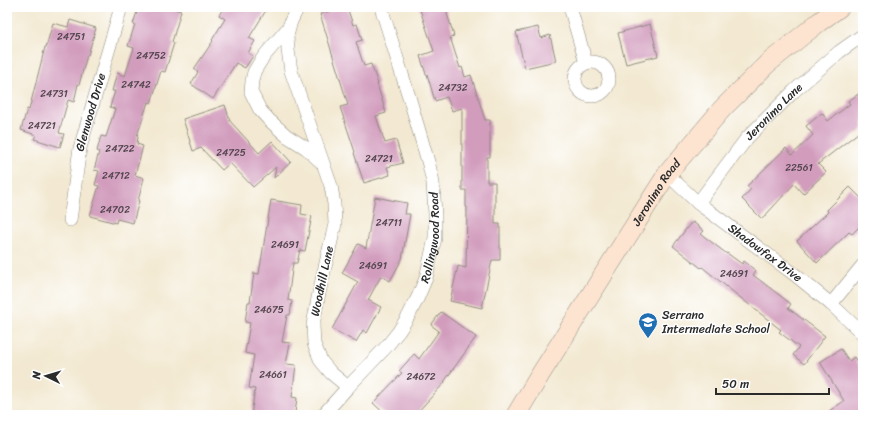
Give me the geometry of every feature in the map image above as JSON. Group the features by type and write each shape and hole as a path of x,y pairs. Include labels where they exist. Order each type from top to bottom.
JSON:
{"main road":[{"name":"Jeronimo Road","path":"516,415 667,174 722,109 767,64 840,7"}],"street":[{"name":"Glenwood Drive","path":"70,220 80,148 121,7"},
{"name":"Woodhill Lane","path":"298,7 289,27 287,36 288,50 292,71 332,186 335,224 313,325 314,344 321,361 331,373 348,387"},
{"name":"Rollingwood Road","path":"323,415 388,346 409,315 426,278 435,238 433,183 429,165 381,7"},
{"path":"570,7 586,63"},
{"name":"Woodhill Lane","path":"289,27 265,55 254,72 252,92 260,110 269,120 287,136 306,148 324,165"},
{"name":"Jeronimo Lane","path":"698,203 747,138 794,91 839,52 863,35"},
{"name":"Shadowfax Drive","path":"667,174 698,203 794,274 831,304 863,334"},
{"path":"831,304 863,265"}],"building":[{"path":"147,7 168,7 181,11 172,42 174,43 165,72 161,71 151,103 148,102 137,136 137,144 143,146 135,175 144,178 133,223 117,219 116,223 90,216 99,186 95,185 99,171 94,170 99,152 97,151 101,136 106,137 115,109 110,107 115,91 112,91 117,73 125,76 134,48 128,46 135,24 133,24 138,9 146,11"},
{"path":"224,7 268,7 249,38 255,41 248,53 253,56 245,68 236,63 213,99 191,84 198,72 194,69 213,41 212,40 225,19 219,15"},
{"path":"347,7 353,25 357,24 362,40 356,42 364,66 371,64 378,84 386,113 376,116 385,143 396,140 403,163 387,167 390,175 364,183 340,107 348,105 320,14"},
{"path":"419,7 445,7 454,36 450,37 460,68 462,67 465,77 471,75 485,120 490,120 490,157 487,157 487,182 495,182 495,224 500,224 500,260 492,260 482,308 450,301 458,266 466,268 467,207 466,190 462,190 462,108 452,111 447,97 435,101 420,56 434,51"},
{"path":"70,20 96,28 79,85 78,84 74,102 68,100 59,133 64,134 60,147 34,139 36,135 21,130 27,109 29,110 45,47 53,23 68,27"},
{"path":"650,24 658,56 626,64 618,33"},
{"path":"538,27 541,38 550,35 556,61 525,68 516,32"},
{"path":"863,91 863,129 818,164 826,172 803,194 794,184 762,219 742,199 751,189 747,186 786,148 792,155 813,135 806,126 822,113 828,121 850,104 848,101"},
{"path":"225,105 230,121 259,153 272,141 291,162 274,178 276,167 253,187 230,163 222,170 201,148 193,151 183,119"},
{"path":"850,187 863,200 863,223 852,234 849,232 817,263 797,241 828,212 827,210"},
{"path":"375,197 407,203 405,214 410,214 402,259 390,281 381,276 368,300 381,307 367,333 363,330 356,342 332,329 358,282 342,273 358,244 366,248"},
{"path":"271,200 302,205 301,214 312,216 305,251 300,250 297,263 293,263 288,300 292,301 290,315 287,315 282,342 290,343 286,364 296,365 292,397 297,398 295,413 289,413 289,415 251,415 255,389 249,388 254,355 245,353 250,323 245,322 248,302 250,302 254,273 259,274"},
{"path":"693,222 704,231 701,234 727,254 742,264 744,261 756,271 753,275 791,304 788,308 825,336 804,364 793,355 799,347 779,332 781,330 702,267 701,268 673,246"},
{"path":"441,312 476,337 445,382 415,415 386,415 373,403 402,373 399,371 414,354 419,359 439,331 431,325"},
{"path":"841,349 849,361 854,357 863,371 863,415 823,415 844,401 820,362"}],"place":[{"name":"Serrano Intermediate School","path":"648,339"}]}
